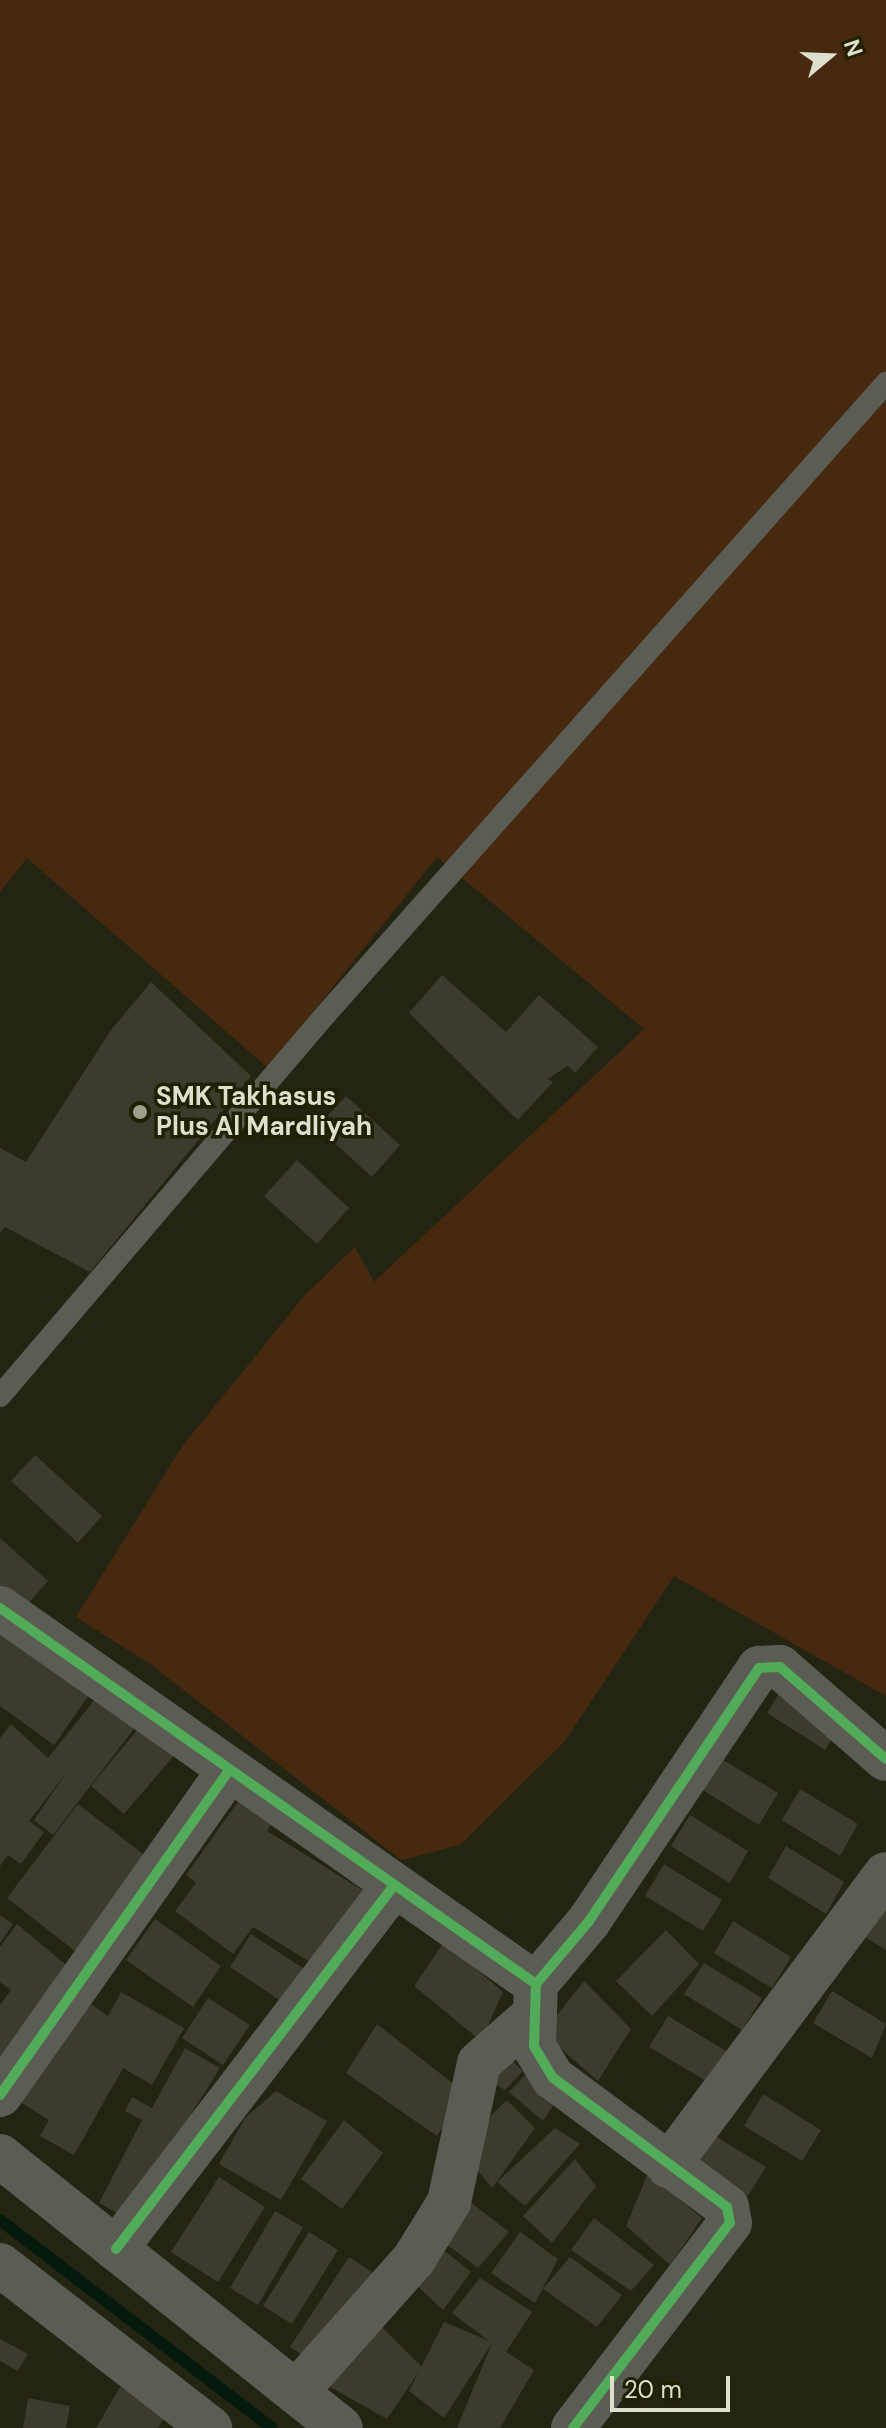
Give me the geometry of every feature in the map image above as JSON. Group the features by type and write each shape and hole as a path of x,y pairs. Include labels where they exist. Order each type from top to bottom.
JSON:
{"street":[{"path":"0,1608 394,1885 535,1999"},
{"path":"296,2392 414,2259 449,2202 479,2063 535,1999 759,1668 780,1667 886,1759"},
{"path":"0,2095 229,1770"},
{"path":"668,2166 886,1874"},
{"path":"116,2249 394,1885"},
{"path":"535,1999 534,2046 553,2078 727,2207 730,2223 573,2428"},
{"path":"0,2156 341,2428"},
{"path":"0,2265 210,2428"}],"lane":[{"path":"0,1396 326,1014 886,383"}],"shaded area":[{"path":"0,0 886,0 886,1696 674,1576 565,1741 460,1845 401,1860 153,1666 76,1617 181,1448 304,1296 355,1247 374,1282 644,1029 437,857 268,1068 27,858 0,892"}],"building":[{"path":"442,975 506,1032 539,995 598,1047 575,1073 568,1066 547,1079 553,1082 518,1120 409,1013"},
{"name":"SMK Takhasus Plus Al Mardliyah","path":"151,982 251,1076 90,1272 5,1227 0,1233 0,1148 26,1162 111,1030"},
{"path":"346,1096 400,1145 372,1177 317,1127"},
{"path":"297,1160 349,1208 317,1244 264,1196"},
{"path":"35,1455 102,1516 78,1543 11,1481"},
{"path":"0,1538 48,1581 19,1614 0,1597"},
{"path":"0,1627 92,1691 54,1745 0,1706"},
{"path":"786,1682 844,1718 825,1750 767,1713"},
{"path":"104,1688 142,1718 53,1835 34,1820 67,1772 29,1821 44,1832 21,1864 8,1855 0,1866 0,1738 11,1724 48,1758"},
{"path":"143,1723 177,1752 124,1814 91,1786"},
{"path":"720,1758 778,1793 759,1825 701,1789"},
{"path":"247,1789 280,1813 267,1831 372,1896 323,1970 253,1927 233,1954 175,1911 196,1883 186,1875"},
{"path":"800,1789 858,1824 840,1856 782,1820"},
{"path":"78,1804 147,1857 75,1951 7,1898"},
{"path":"690,1815 748,1851 730,1883 671,1846"},
{"path":"786,1846 844,1882 826,1914 768,1878"},
{"path":"664,1864 722,1900 703,1931 645,1896"},
{"path":"886,1907 886,1950 865,1937"},
{"path":"0,1915 13,1924 0,1943"},
{"path":"155,1919 221,1966 193,2007 126,1960"},
{"path":"733,1921 791,1957 772,1988 714,1953"},
{"path":"17,1924 77,1974 0,2070 0,2005 11,1990 0,1982 0,1947"},
{"path":"666,1930 699,1964 652,2016 616,1981"},
{"path":"251,1934 312,1974 290,2007 230,1967"},
{"path":"444,1942 503,1992 481,2041 414,1986"},
{"path":"704,1963 762,1998 742,2030 684,1994"},
{"path":"584,1981 631,2029 598,2081 543,2033"},
{"path":"832,1991 886,2024 872,2058 813,2023"},
{"path":"121,1992 184,2028 152,2085 123,2068 74,2155 40,2136 49,2120 14,2098 79,1995 108,2016"},
{"path":"208,1998 250,2025 223,2065 182,2038"},
{"path":"668,2016 726,2051 708,2082 649,2047"},
{"path":"377,2024 465,2093 437,2136 346,2073"},
{"path":"185,2048 220,2068 126,2218 99,2203 142,2120 125,2111 132,2097 152,2108"},
{"path":"502,2051 523,2071 505,2090 480,2075"},
{"path":"526,2074 558,2098 543,2121 509,2092"},
{"path":"276,2091 327,2121 281,2200 219,2164 245,2118"},
{"path":"763,2094 821,2130 802,2161 744,2126"},
{"path":"507,2100 535,2128 492,2188 459,2147"},
{"path":"344,2120 383,2153 342,2209 301,2179"},
{"path":"555,2128 580,2144 525,2206 497,2182"},
{"path":"707,2131 766,2167 746,2199 688,2163"},
{"path":"575,2159 596,2186 552,2243 523,2216"},
{"path":"648,2173 702,2218 670,2265 626,2226"},
{"path":"219,2177 265,2207 218,2282 171,2252"},
{"path":"461,2195 509,2232 478,2268 441,2240"},
{"path":"275,2211 303,2227 258,2305 230,2288"},
{"path":"594,2218 654,2265 631,2291 571,2250"},
{"path":"309,2232 338,2250 292,2324 263,2306"},
{"path":"520,2232 558,2259 535,2303 491,2273"},
{"path":"436,2244 471,2272 443,2310 411,2280"},
{"path":"349,2257 384,2280 325,2370 290,2347"},
{"path":"570,2257 622,2295 597,2327 543,2289"},
{"path":"480,2278 532,2312 506,2352 534,2370 500,2428 457,2428 492,2343 444,2418 409,2391 444,2322 489,2341 452,2313"},
{"path":"376,2321 422,2367 387,2419 325,2384"},
{"path":"0,2339 28,2354 18,2371 0,2361"},
{"path":"120,2387 166,2415 158,2428 96,2428"},
{"path":"28,2398 70,2406 66,2428 23,2428"}],"waterway":[{"path":"0,2220 272,2428"}],"cycle path":[{"path":"0,1608 536,1984"},
{"path":"573,2428 730,2223 727,2207 553,2078 534,2046 536,1984 589,1921 759,1668 780,1667 886,1759"},
{"path":"0,2095 229,1770"},
{"path":"116,2249 394,1885"}],"place":[{"name":"SMK Takhasus Plus Al Mardliyah","path":"140,1112"}]}
